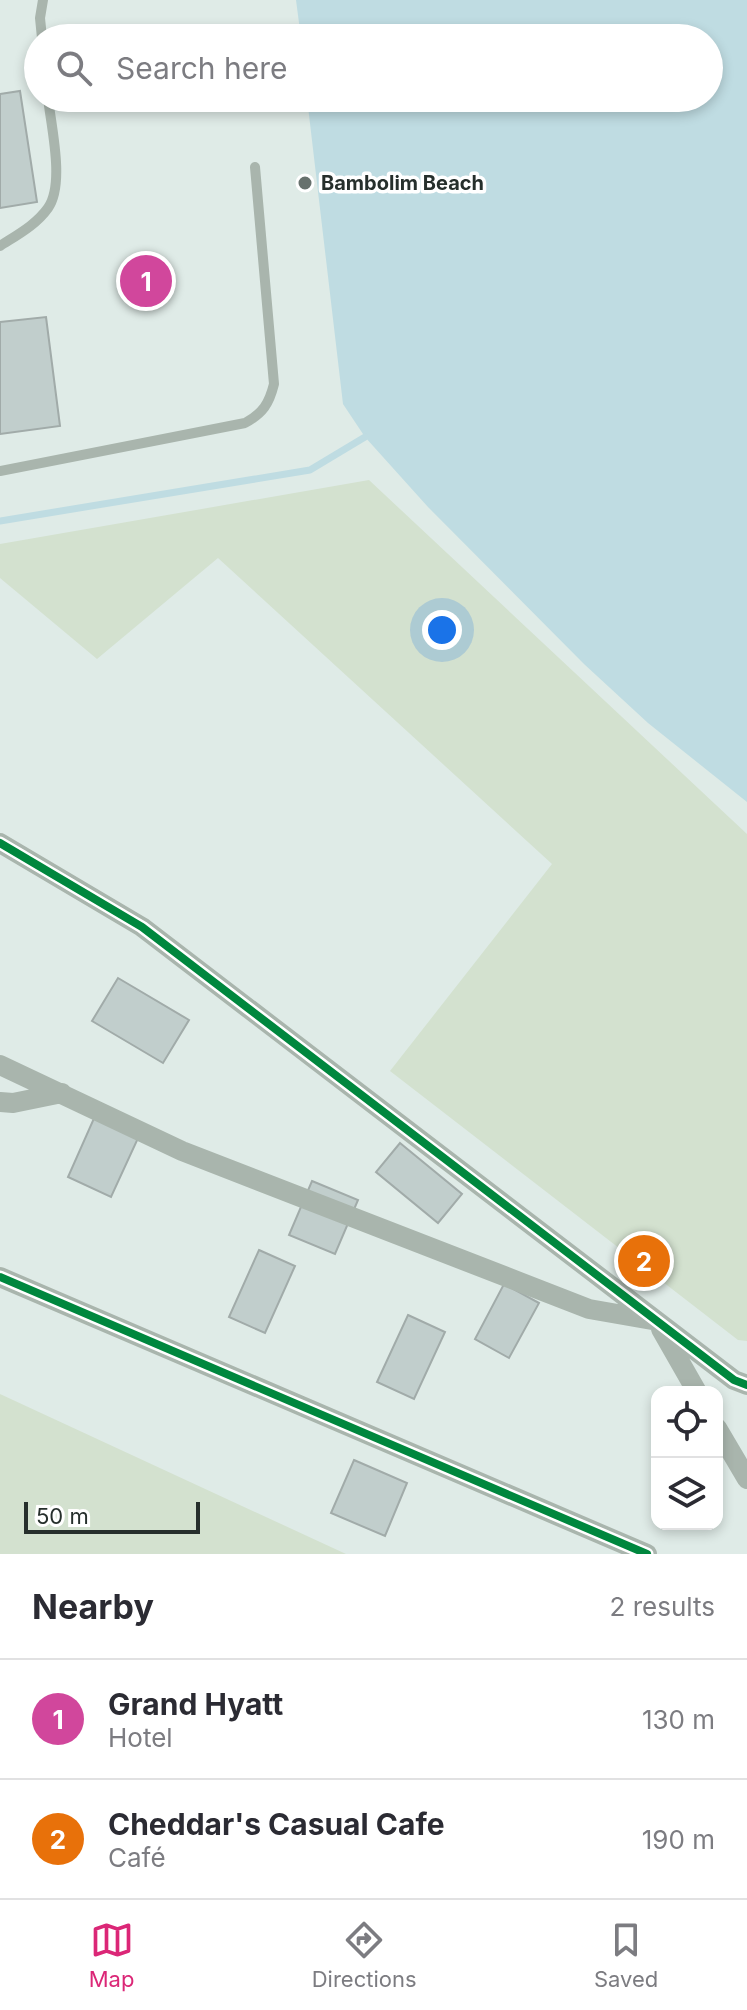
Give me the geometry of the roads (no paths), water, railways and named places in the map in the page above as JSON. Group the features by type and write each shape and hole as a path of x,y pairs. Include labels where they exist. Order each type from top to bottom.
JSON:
{"street":[{"path":"0,843 142,927 656,1321 734,1380 747,1385"},
{"path":"0,1065 182,1151 589,1309 656,1321 694,1386"},
{"path":"0,1102 13,1103 62,1093"},
{"path":"0,1277 647,1554"},
{"path":"723,1438 747,1479"}],"lane":[{"path":"41,24 43,0"},
{"path":"0,246 34,225 50,206 57,185 49,112"},
{"path":"0,471 245,423 258,416 270,402 274,384 255,167"}],"water":[{"path":"296,0 747,0 747,802 648,723 584,664 428,507 365,437 343,404 309,112 723,112 723,24 299,24"}],"waterway":[{"path":"0,521 310,470 365,437"}],"place":[{"name":"Bambolim Beach","path":"305,183"},
{"name":"Grand Hyatt","path":"146,281"},
{"name":"Cheddar's Casual Cafe","path":"644,1261"}]}
